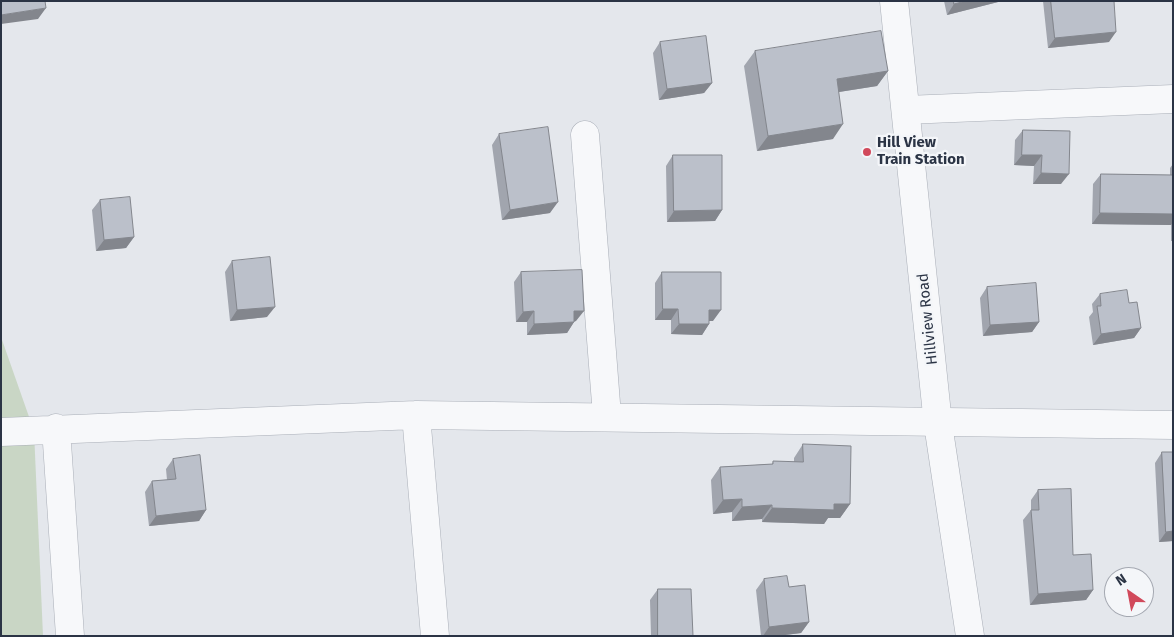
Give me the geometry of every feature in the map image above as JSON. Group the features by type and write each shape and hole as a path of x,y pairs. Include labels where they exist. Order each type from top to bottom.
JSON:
{"street":[{"name":"Hillview Road","path":"894,1 938,424 970,636"},
{"path":"906,110 1173,99"},
{"path":"584,135 607,416"},
{"path":"1,432 56,428 416,415 607,416 938,424 1173,425"},
{"path":"416,415 435,636"},
{"path":"56,428 70,636"}],"green space":[{"path":"1,337 34,431 43,636 1,636"}],"building":[{"path":"1,1 45,1 46,8 1,15"},
{"path":"954,1 966,1 954,4"},
{"path":"1051,1 1114,1 1116,32 1055,38"},
{"path":"881,31 888,71 837,79 843,124 768,136 755,51"},
{"path":"706,36 712,83 667,89 660,42"},
{"path":"548,127 558,202 510,210 499,134"},
{"path":"1023,130 1070,131 1069,174 1041,173 1042,155 1022,155"},
{"path":"673,155 722,155 722,210 674,211"},
{"path":"1101,174 1173,175 1173,214 1100,213"},
{"path":"130,197 134,237 104,240 100,200"},
{"path":"270,257 275,307 237,310 232,261"},
{"path":"582,270 584,311 574,311 574,322 534,324 534,311 523,312 521,272"},
{"path":"662,272 721,272 721,310 709,310 709,324 679,324 678,309 663,309"},
{"path":"1036,283 1039,322 990,325 987,287"},
{"path":"1127,290 1129,303 1137,302 1141,328 1101,334 1097,306 1101,306 1100,294"},
{"path":"803,444 851,446 850,504 834,504 834,510 772,508 772,505 742,507 742,499 723,500 720,467 773,464 773,461 803,462"},
{"path":"1162,452 1173,452 1173,531 1166,532"},
{"path":"200,455 206,510 156,516 152,481 176,479 173,459"},
{"path":"1071,489 1073,555 1091,554 1093,590 1038,594 1031,510 1039,510 1038,490"},
{"path":"787,576 789,587 805,585 809,622 769,627 764,579"},
{"path":"658,589 691,589 693,636 658,636"}],"place":[{"name":"Hill View Train Station","path":"867,152"}]}
